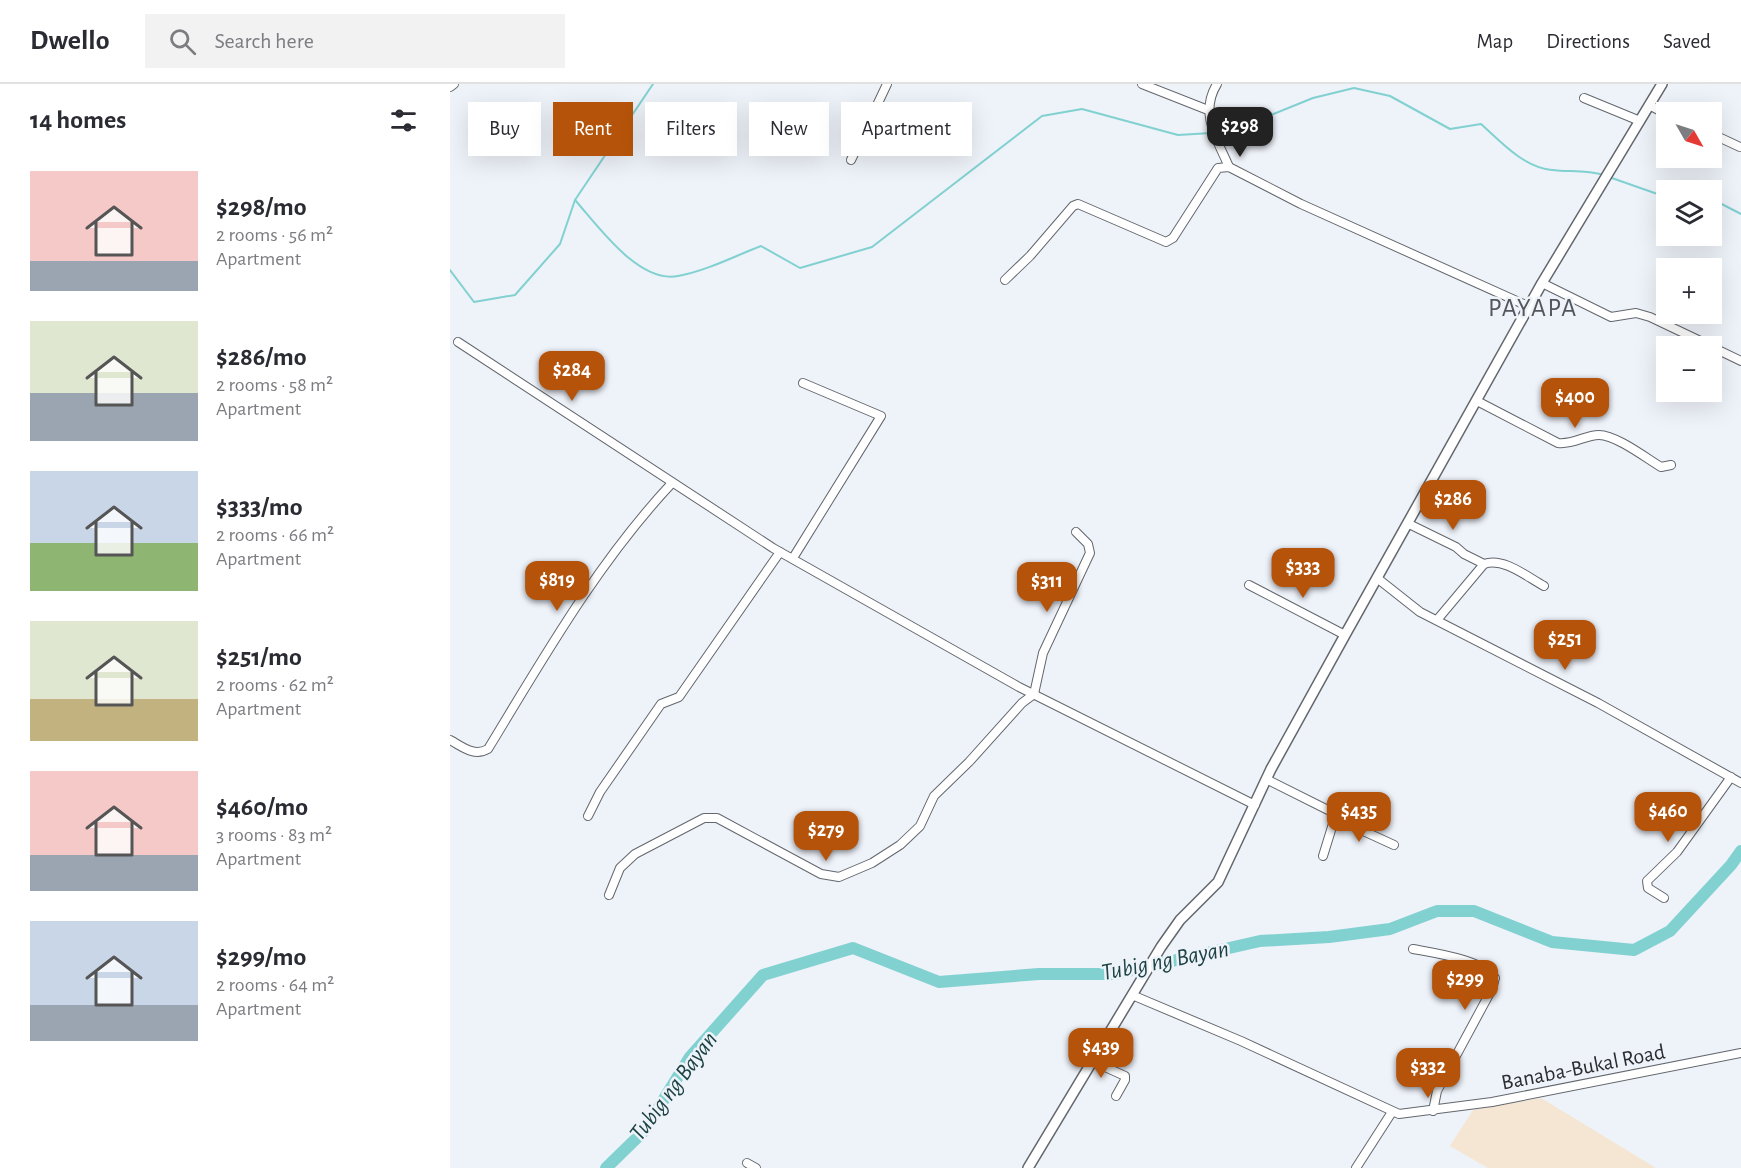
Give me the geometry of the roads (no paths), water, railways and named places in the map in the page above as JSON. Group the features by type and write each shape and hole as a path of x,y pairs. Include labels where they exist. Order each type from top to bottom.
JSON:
{"main road":[{"path":"1029,1168 1148,968 1180,920 1218,882 1266,779 1345,635 1542,283 1662,84"}],"street":[{"path":"450,87 454,84"},
{"path":"851,160 887,84"},
{"path":"1142,84 1208,110"},
{"path":"1217,84 1209,97 1208,110 1210,121 1229,167"},
{"path":"1584,98 1640,121"},
{"path":"1649,105 1656,109"},
{"path":"1722,139 1740,147"},
{"path":"1005,280 1030,256 1072,206 1078,204 1166,242 1173,238 1218,168 1229,167 1300,204 1530,307"},
{"path":"1542,283 1611,317 1636,313 1650,317 1689,336"},
{"path":"458,342 780,552 1034,694 1255,805"},
{"path":"1722,352 1741,361"},
{"path":"793,558 880,416 803,383"},
{"path":"1477,401 1558,443 1566,444 1598,435 1610,437 1661,467 1671,465"},
{"path":"450,740 472,752 480,753 488,748 564,624 639,519 672,483"},
{"path":"1409,524 1456,547 1464,555 1484,564"},
{"path":"609,895 620,868 635,854 704,818 717,818 821,874 839,877 872,863 900,845 920,826 934,795 969,762 1022,703 1034,694 1042,652 1090,554 1088,544 1076,532"},
{"path":"588,816 600,792 661,704 679,697 780,552"},
{"path":"1437,620 1484,564 1491,562 1504,564 1544,586"},
{"path":"1377,578 1420,612 1587,698 1741,783"},
{"path":"1249,585 1345,635"},
{"path":"1664,898 1648,888 1647,881 1677,852 1731,777"},
{"path":"1266,779 1336,814 1323,856"},
{"path":"1335,818 1394,845"},
{"path":"1413,949 1454,957 1491,971 1495,978 1492,989 1437,1091 1433,1111"},
{"name":"Banaba-Bukal Road","path":"1132,995 1241,1041 1392,1112 1407,1114 1492,1102 1741,1053"},
{"path":"1092,1061 1125,1076 1116,1096"},
{"path":"1356,1168 1392,1112"},
{"path":"747,1163 756,1168"}],"waterway":[{"path":"450,270 474,302 515,295 560,244 575,200 653,84"},
{"path":"1217,133 1226,133 1313,98 1354,88 1390,96 1450,129 1481,124 1513,153 1541,168 1604,175"},
{"path":"575,200 620,251 649,271 663,276 678,276 699,271 761,246 800,268 872,247 1042,116 1082,109 1178,135 1211,133"},
{"path":"1609,177 1656,193"},
{"path":"1722,204 1741,214"},
{"name":"Tubig ng Bayan","path":"606,1168 645,1130 690,1057 763,975 853,948 939,982 1039,974 1115,974 1260,941 1329,937 1390,929 1437,911 1474,911 1552,942 1634,950 1670,931 1731,865 1741,851"}],"district":[{"name":"PAYAPA","path":"1533,307"}]}
